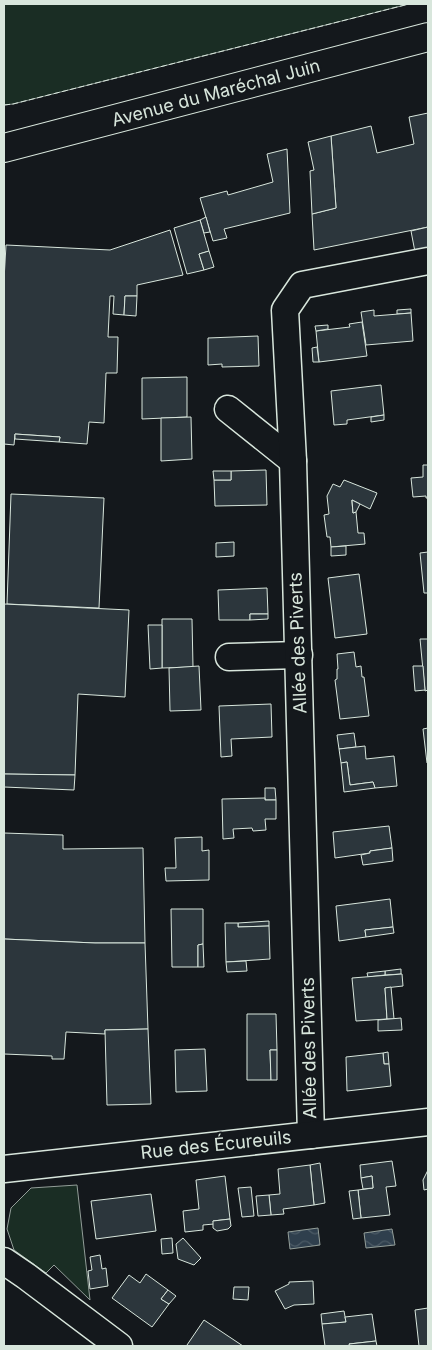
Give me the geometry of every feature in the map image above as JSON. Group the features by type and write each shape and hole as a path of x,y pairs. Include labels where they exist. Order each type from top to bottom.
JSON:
{"main road":[{"name":"Avenue du Maréchal Juin","path":"4,148 428,37"}],"street":[{"name":"Allée des Piverts","path":"311,1135 293,461 285,310 302,285 428,262"},
{"path":"228,409 293,461"},
{"path":"229,657 299,655"},
{"name":"Rue des Écureuils","path":"4,1169 428,1122"},
{"path":"4,1261 119,1346"}],"green space":[{"path":"4,4 409,4 4,105"},
{"path":"77,1185 90,1300 54,1265 46,1273 14,1250 7,1229 11,1208 31,1188"}],"water":[{"path":"318,1228 320,1245 290,1249 288,1232"},
{"path":"392,1229 395,1245 366,1248 364,1233"}],"building":[{"path":"428,113 428,227 314,250 312,214 336,208 331,136 371,126 377,153 414,144 409,117"},
{"path":"331,136 336,208 312,214 310,171 314,170 308,142"},
{"path":"287,149 290,213 224,229 227,238 213,241 200,198 227,191 228,195 273,182 267,154"},
{"path":"206,217 210,232 204,233 200,220"},
{"path":"200,220 209,251 199,254 204,270 187,274 174,228"},
{"path":"428,227 428,249 415,252 411,231"},
{"path":"170,230 183,275 137,285 137,296 125,296 124,315 113,314 114,296 110,296 108,337 118,337 117,373 106,373 104,423 89,422 87,444 59,442 60,437 15,434 14,445 4,444 4,280 6,245 110,250"},
{"path":"209,251 214,267 204,270 199,254"},
{"path":"125,296 137,296 136,316 124,315"},
{"path":"411,309 411,313 397,314 397,310"},
{"path":"374,310 374,316 411,313 413,341 366,345 361,312"},
{"path":"362,322 367,356 319,362 316,331 350,327 349,324"},
{"path":"328,325 328,329 316,331 315,326"},
{"path":"258,336 259,366 222,367 222,364 208,365 208,338"},
{"path":"317,347 319,362 313,362 312,348"},
{"path":"187,377 187,417 142,419 142,378"},
{"path":"381,385 384,415 347,420 347,424 334,425 331,391"},
{"path":"384,415 384,420 371,422 371,417"},
{"path":"191,417 192,459 161,461 161,418"},
{"path":"15,434 60,437 59,442 15,439"},
{"path":"423,465 428,465 428,498 426,496 413,497 411,478 423,477"},
{"path":"266,470 267,505 215,506 214,480 231,480 231,471"},
{"path":"213,471 231,471 231,480 214,480"},
{"path":"344,480 377,493 370,509 352,500 353,513 356,512 358,533 364,533 365,544 331,547 330,537 327,537 324,515 329,514 327,496 333,484 340,487"},
{"path":"11,494 104,498 99,608 7,604"},
{"path":"352,500 360,504 356,512 353,513"},
{"path":"234,542 234,556 216,557 216,543"},
{"path":"346,546 346,555 331,556 331,547"},
{"path":"428,552 428,593 424,593 420,553"},
{"path":"359,574 367,634 335,638 328,578"},
{"path":"267,588 268,614 250,614 250,620 219,620 218,590"},
{"path":"4,604 129,610 125,697 78,694 75,775 4,774"},
{"path":"250,614 268,614 268,619 250,620"},
{"path":"162,619 192,619 193,667 162,668"},
{"path":"148,625 162,625 162,668 150,669"},
{"path":"420,639 428,639 428,690 425,691"},
{"path":"354,652 356,667 361,666 362,677 364,677 369,716 340,719 335,680 337,679 338,669 337,654"},
{"path":"199,666 201,710 170,711 169,668"},
{"path":"413,666 423,666 425,690 415,691"},
{"path":"271,704 272,737 231,739 232,756 221,757 219,706"},
{"path":"428,728 428,763 427,763 423,729"},
{"path":"354,733 356,747 339,749 337,735"},
{"path":"365,746 366,759 394,756 397,786 375,788 373,782 350,785 347,762 341,763 339,749"},
{"path":"347,762 350,785 373,782 375,788 344,792 341,763"},
{"path":"4,774 75,775 74,790 4,787"},
{"path":"265,788 275,788 276,800 265,800"},
{"path":"265,798 265,800 276,800 276,819 265,819 266,830 253,831 252,828 233,829 234,838 223,839 222,799"},
{"path":"389,826 392,848 335,858 333,832"},
{"path":"4,833 63,835 63,849 143,848 145,943 4,939"},
{"path":"202,837 202,851 209,850 209,880 166,881 165,868 176,868 175,838"},
{"path":"392,848 393,861 363,865 361,855 370,853 370,851"},
{"path":"390,899 393,927 365,930 366,937 339,941 336,906"},
{"path":"171,909 203,909 203,944 198,945 198,967 172,967"},
{"path":"269,921 269,926 238,927 238,923"},
{"path":"225,923 238,923 238,927 269,926 270,959 226,962"},
{"path":"393,927 394,933 366,937 365,930"},
{"path":"4,939 145,943 148,1029 105,1030 105,1034 66,1032 64,1059 52,1059 52,1056 4,1054"},
{"path":"203,944 204,967 198,967 198,945"},
{"path":"246,961 247,971 227,972 226,962"},
{"path":"401,969 401,974 385,975 385,971"},
{"path":"385,971 385,975 368,977 367,973"},
{"path":"402,974 403,986 385,988 387,1019 356,1021 352,978"},
{"path":"391,987 394,1019 387,1019 385,988"},
{"path":"247,1014 276,1014 277,1050 270,1050 271,1080 247,1080"},
{"path":"401,1018 402,1030 378,1031 378,1020"},
{"path":"148,1029 151,1104 107,1105 105,1030"},
{"path":"205,1049 207,1091 176,1092 175,1050"},
{"path":"270,1050 277,1050 277,1080 271,1080"},
{"path":"388,1052 389,1064 384,1064 383,1053"},
{"path":"383,1053 384,1064 389,1064 391,1086 347,1091 346,1057"},
{"path":"392,1161 396,1186 386,1187 390,1215 361,1218 358,1190 373,1188 372,1176 361,1178 360,1165"},
{"path":"320,1163 325,1203 314,1205 310,1165"},
{"path":"310,1165 314,1205 283,1209 284,1214 271,1215 269,1195 280,1194 278,1169"},
{"path":"428,1170 428,1189 424,1190 423,1180"},
{"path":"225,1176 230,1219 213,1221 214,1224 203,1225 203,1230 185,1232 183,1211 199,1209 196,1180"},
{"path":"372,1176 373,1188 363,1189 361,1178"},
{"path":"251,1187 254,1216 242,1217 238,1188"},
{"path":"358,1190 361,1218 353,1219 349,1191"},
{"path":"151,1194 156,1231 96,1239 91,1201"},
{"path":"269,1195 271,1215 258,1216 256,1196"},
{"path":"230,1219 231,1226 228,1229 217,1231 213,1228 213,1221"},
{"path":"172,1238 173,1253 162,1254 161,1239"},
{"path":"183,1238 201,1258 194,1265 178,1259 176,1244"},
{"path":"100,1255 102,1269 106,1268 108,1286 90,1289 88,1271 92,1270 90,1257"},
{"path":"146,1274 168,1290 161,1299 169,1304 152,1327 112,1298 129,1275 140,1283"},
{"path":"313,1281 314,1304 294,1305 285,1309 275,1291 289,1284 289,1282"},
{"path":"234,1287 249,1287 248,1300 233,1299"},
{"path":"168,1290 176,1296 169,1304 161,1299"},
{"path":"428,1308 428,1346 419,1346 415,1310"},
{"path":"344,1311 346,1322 322,1324 321,1314"},
{"path":"372,1314 376,1341 349,1344 350,1346 325,1346 322,1324 346,1322 345,1317"},
{"path":"204,1320 243,1346 188,1346"},
{"path":"376,1341 377,1346 350,1346 349,1344"}],"fence":[{"path":"4,105 409,4"}]}
